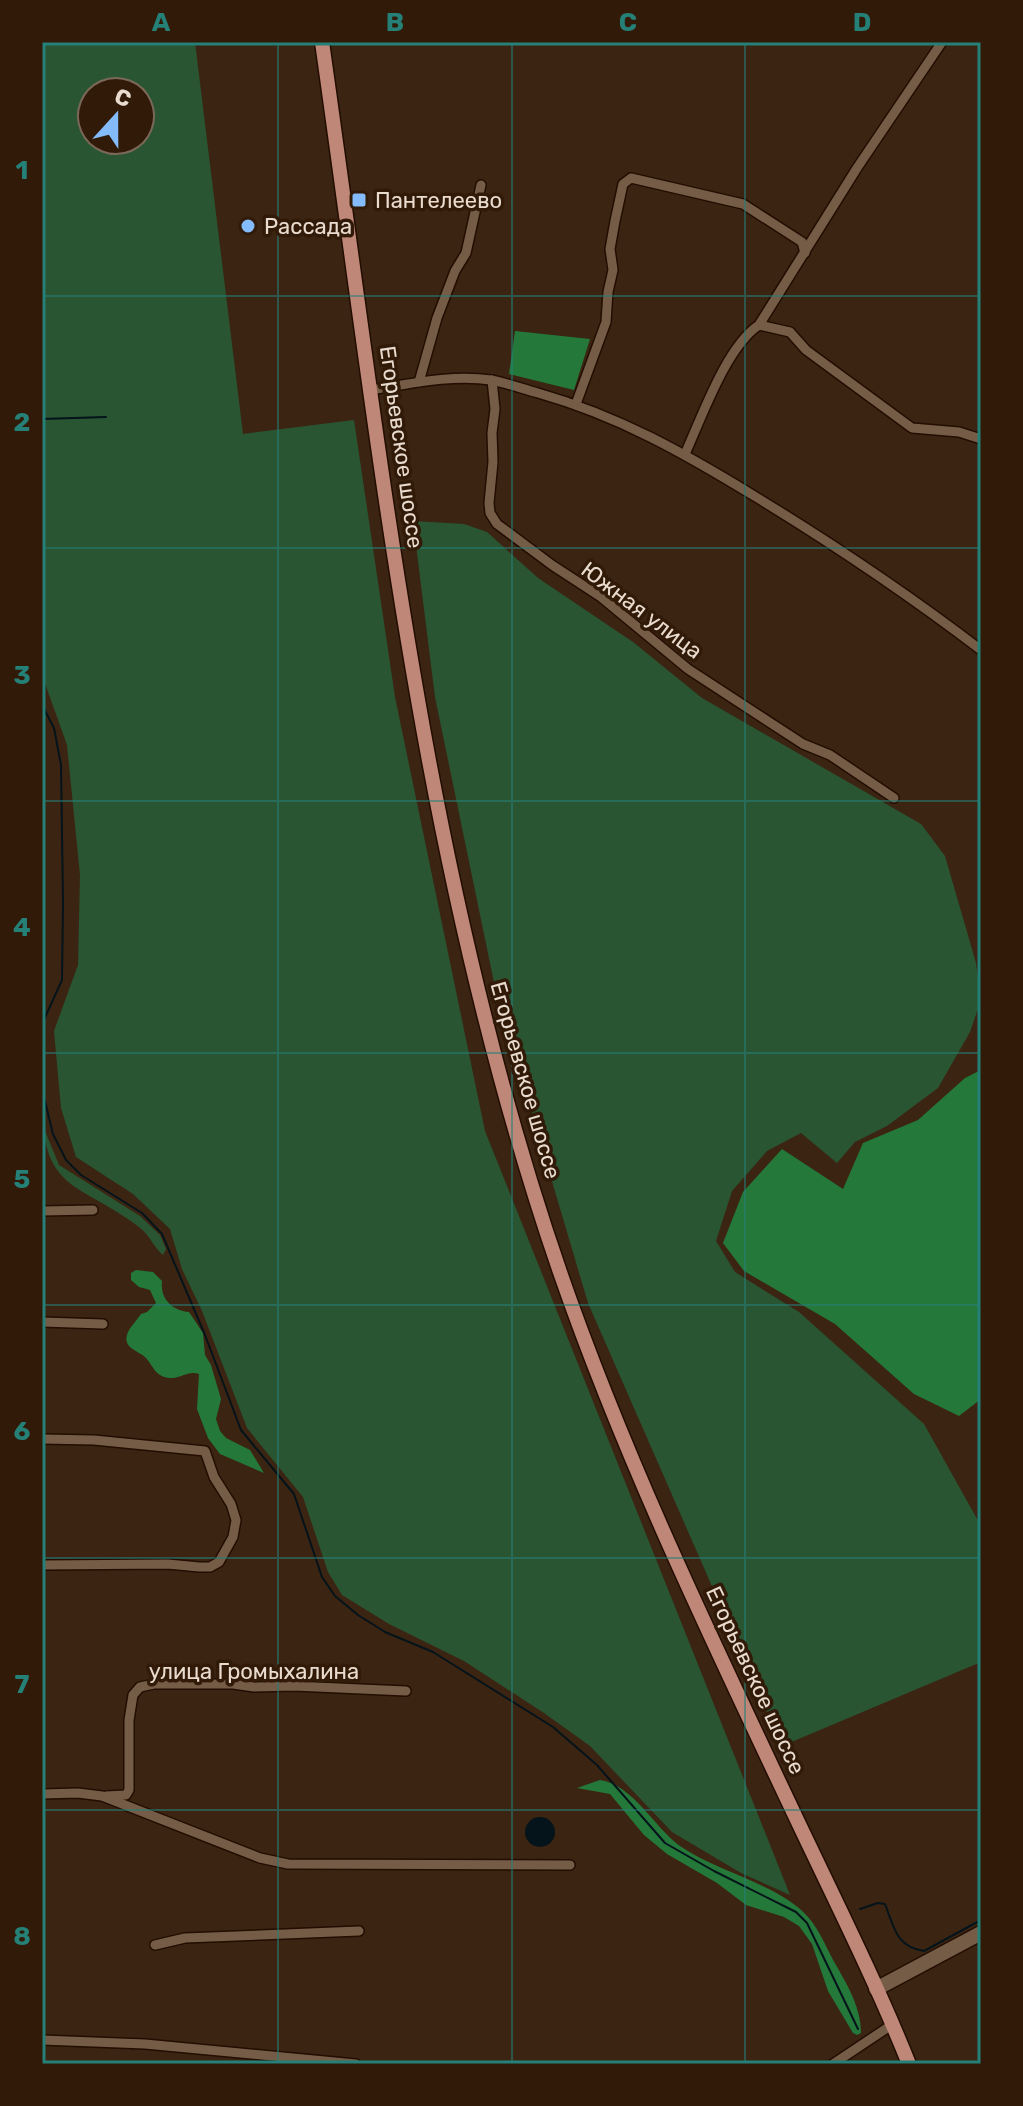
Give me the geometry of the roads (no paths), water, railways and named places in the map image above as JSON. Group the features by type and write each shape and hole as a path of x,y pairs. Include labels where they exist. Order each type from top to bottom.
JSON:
{"main road":[{"name":"Егорьевское шоссе","path":"322,42 410,650 445,854 490,1042 551,1243 611,1413 909,2064"}],"street":[{"path":"685,454 718,380 747,333 759,325 857,168 942,42"},
{"path":"576,404 606,322 613,270 610,249 623,184 631,178 743,204 802,242 805,253"},
{"path":"419,382 437,318 455,271 466,253 481,185"},
{"path":"759,325 790,332 806,350 912,428 959,432 981,439"},
{"path":"371,390 419,382 492,380 576,404 630,425 685,454 832,544 919,602 981,650"},
{"name":"Южная улица","path":"492,380 495,409 489,503 490,513 497,524 601,597 688,669 803,744 830,755 894,798"},
{"path":"42,1211 93,1210"},
{"path":"42,1322 103,1324"},
{"path":"42,1439 94,1440 202,1450 208,1456 214,1477 231,1504 236,1520 233,1537 215,1565 42,1565"},
{"name":"улица Громыхалина","path":"102,1796 122,1796 129,1790 130,1710 133,1695 140,1687 154,1684 233,1684 406,1691"},
{"path":"42,1794 102,1796 273,1862 356,1866 570,1865"},
{"path":"155,1945 185,1938 359,1931"},
{"path":"876,1989 981,1933"},
{"path":"833,2064 893,2024"},
{"path":"42,2040 145,2044 356,2064"}],"waterway":[{"path":"42,419 106,417"},
{"path":"42,705 54,728 61,765 63,902 62,980 42,1024"},
{"path":"42,1089 53,1134 66,1160 81,1175 142,1213 162,1234 241,1430 294,1494 322,1577 335,1596 385,1632 433,1652 553,1727 597,1765 665,1843 796,1912 807,1923 858,2029"},
{"path":"860,1909 885,1904 897,1935 907,1945 924,1951 981,1920"}],"place":[{"name":"Пантелеево","path":"359,200"},
{"name":"Рассада","path":"248,226"}]}
